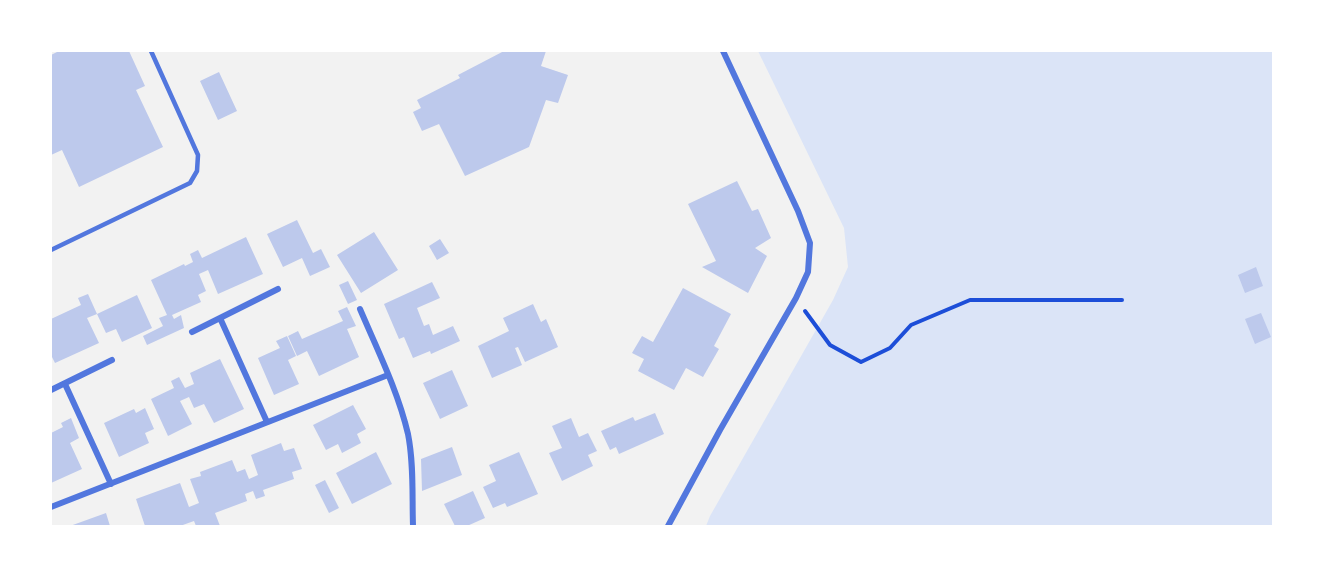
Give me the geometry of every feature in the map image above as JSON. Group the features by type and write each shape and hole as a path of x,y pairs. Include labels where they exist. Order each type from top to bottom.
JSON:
{"street":[{"path":"668,526 796,298 808,272 810,243 798,211 723,51"},
{"path":"192,332 278,289"},
{"path":"360,309 402,411 408,435 412,462 413,526"},
{"path":"220,318 267,422"},
{"path":"51,390 112,360"},
{"path":"51,507 388,375"},
{"path":"64,384 111,484"}],"lane":[{"path":"51,250 189,183 197,171 198,155 151,51"}],"path":[{"path":"796,298 830,345 861,362 890,348 911,325 970,300 1122,300"}],"shaded area":[{"path":"758,51 1273,51 1273,526 706,526 833,300 848,267 844,228"}],"building":[{"path":"59,51 129,51 145,86 136,90 163,147 79,187 62,150 51,155 51,55"},
{"path":"504,51 546,51 541,66 568,75 558,103 546,100 529,147 465,176 439,124 422,131 413,112 421,108 417,100 460,78 458,75"},
{"path":"219,72 237,111 218,120 200,81"},
{"path":"737,181 752,211 758,209 771,238 755,248 767,256 748,293 702,267 716,261 688,204"},
{"path":"297,220 313,253 321,249 330,267 310,276 302,258 283,267 267,234"},
{"path":"374,232 398,270 361,293 337,255"},
{"path":"246,237 263,274 218,294 208,270 199,274 206,291 198,295 201,302 172,315 174,319 181,315 184,328 147,345 143,336 163,326 159,318 167,315 151,280 193,262 190,254 198,250 202,258"},
{"path":"440,239 449,253 437,260 429,246"},
{"path":"1256,267 1263,286 1245,293 1238,275"},
{"path":"348,281 357,300 348,304 339,285"},
{"path":"432,282 440,298 417,308 424,326 429,324 433,335 453,326 460,341 431,354 430,351 413,358 404,337 399,339 384,304"},
{"path":"683,288 731,314 714,346 719,349 703,377 686,368 674,390 638,371 644,359 632,353 642,336 653,342"},
{"path":"88,294 97,314 87,318 99,343 55,363 51,355 51,319 81,305 78,298"},
{"path":"137,295 152,328 122,342 116,329 106,333 97,314"},
{"path":"533,304 541,322 546,319 558,347 525,362 518,347 515,348 522,365 492,378 478,346 509,331 503,318"},
{"path":"347,307 356,326 347,329 359,357 319,376 307,351 297,356 288,336 298,331 302,339 343,321 338,311"},
{"path":"1261,313 1271,337 1255,344 1245,319"},
{"path":"287,336 296,356 288,360 299,384 274,395 258,358 280,348 276,341"},
{"path":"220,359 244,409 214,423 204,404 194,408 189,397 180,401 192,424 168,436 151,399 174,388 171,381 179,377 185,388 194,384 190,373"},
{"path":"452,370 468,406 440,419 423,383"},
{"path":"353,405 366,429 357,434 361,443 342,453 338,444 326,450 313,425"},
{"path":"145,408 154,429 145,433 149,443 119,457 104,423 134,409 136,413"},
{"path":"655,413 664,434 619,454 616,447 610,450 601,431 633,417 635,421"},
{"path":"71,418 79,438 70,443 82,469 51,483 51,433 63,427 61,423"},
{"path":"571,418 579,437 588,433 597,451 588,455 593,466 562,481 549,453 562,448 552,426"},
{"path":"281,443 284,451 294,448 302,469 292,472 294,479 263,490 265,496 256,499 253,491 245,494 247,501 215,513 220,526 196,526 194,521 180,526 145,526 136,499 180,483 189,507 199,503 190,479 201,476 200,472 232,460 237,472 245,469 249,479 258,475 251,455"},
{"path":"452,447 462,475 422,491 421,459"},
{"path":"376,452 392,484 352,504 336,473"},
{"path":"519,452 538,494 507,507 505,503 493,508 483,487 496,481 489,465"},
{"path":"325,480 339,508 329,513 315,485"},
{"path":"473,491 485,518 467,526 455,526 444,504"},
{"path":"106,513 110,526 70,526"}]}
